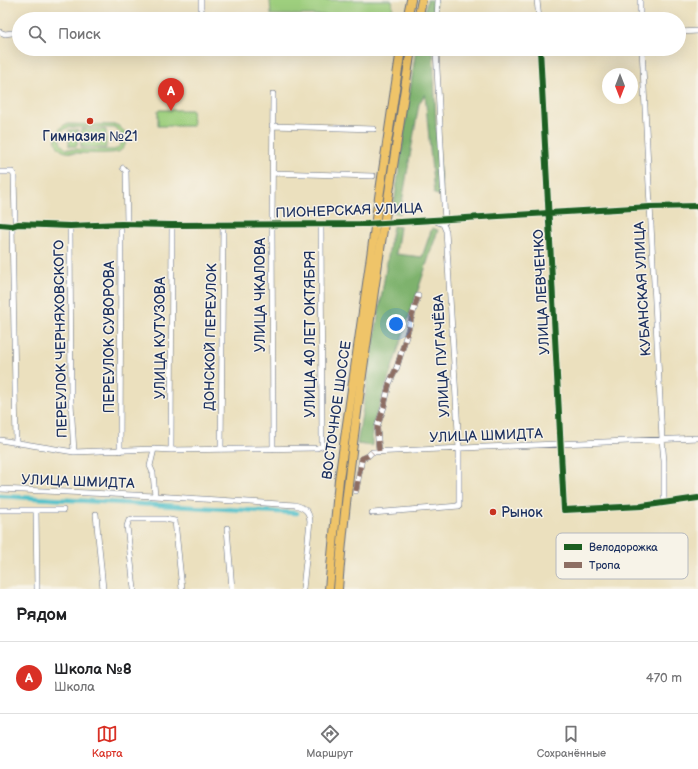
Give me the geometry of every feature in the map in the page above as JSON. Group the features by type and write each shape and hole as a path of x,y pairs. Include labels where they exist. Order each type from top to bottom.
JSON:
{"highway":[{"path":"408,12 411,0"},
{"path":"419,12 422,0"},
{"name":"ВОСТОЧНОЕ ШОССЕ","path":"329,589 339,480 400,56"},
{"path":"401,56 402,61 407,61 408,56"},
{"name":"ВОСТОЧНОЕ ШОССЕ","path":"338,589 350,471 368,334 409,56"}],"street":[{"path":"201,0 201,12"},
{"path":"437,12 438,0"},
{"path":"537,0 538,12"},
{"path":"640,0 640,12"},
{"path":"686,32 698,31"},
{"path":"0,32 5,34 12,33"},
{"name":"УЛИЦА ПУГАЧЁВА","path":"372,513 459,506 459,448 436,56"},
{"name":"УЛИЦА ЛЕВЧЕНКО","path":"540,56 564,510 642,506 664,503"},
{"name":"КУБАНСКАЯ УЛИЦА","path":"642,56 664,461 664,503"},
{"name":"УЛИЦА ЧКАЛОВА","path":"273,94 273,449"},
{"path":"272,126 374,129"},
{"name":"ПЕРЕУЛОК СУВОРОВА","path":"120,451 126,171 123,168"},
{"path":"0,172 12,172 14,175 16,442"},
{"path":"273,173 373,176"},
{"name":"ПИОНЕРСКАЯ УЛИЦА","path":"0,225 70,226 124,224 172,226 223,224 322,224 434,220 650,207 698,206"},
{"path":"434,220 443,224 446,229"},
{"name":"ДОНСКОЙ ПЕРЕУЛОК","path":"221,450 223,224"},
{"name":"УЛИЦА 40 ЛЕТ ОКТЯБРЯ","path":"322,224 323,444"},
{"name":"ПЕРЕУЛОК ЧЕРНЯХОВСКОГО","path":"70,226 74,452"},
{"name":"УЛИЦА КУТУЗОВА","path":"171,450 172,226"},
{"path":"379,451 378,424 384,407 389,384 397,367 418,296"},
{"name":"УЛИЦА ШМИДТА","path":"356,491 362,458 368,456 372,452 698,438"},
{"name":"УЛИЦА ШМИДТА","path":"0,440 74,452 154,449 221,450 317,448 323,444"},
{"name":"УЛИЦА ШМИДТА","path":"154,449 150,466 153,473 155,496"},
{"name":"УЛИЦА ШМИДТА","path":"0,489 155,496 295,505 303,507 307,510 310,521 303,589"},
{"path":"664,503 698,498"},
{"path":"0,510 63,510"},
{"path":"36,510 37,589"},
{"path":"96,514 104,589"},
{"path":"134,589 127,526 129,520 132,519 165,519 175,521 182,589"},
{"path":"227,528 232,589"}],"green space":[{"path":"270,0 392,0 393,12 271,12"},
{"path":"427,0 436,0 435,12 424,12"},
{"path":"415,56 433,56 436,126 442,196 434,194 425,94 419,104 400,214 393,212"},
{"path":"158,110 192,110 193,126 158,126"},
{"path":"66,124 117,125 122,129 126,137 124,147 118,152 114,153 73,153 63,151 59,148 56,141 57,133","holes":["69,127 116,128 121,133 122,141 114,150 66,149 61,144 59,137 63,130"]},
{"path":"81,129 106,130 106,148 81,147"},
{"path":"69,130 78,130 77,146 69,146"},
{"path":"393,226 400,227 396,254 422,257 432,228 438,230 372,428 372,446 357,444"}],"waterway":[{"path":"0,496 297,513"}],"marked path":[{"path":"379,451 378,424 384,407 389,384 397,367 418,296"},
{"path":"356,491 362,458 368,456 372,452"}],"cycle path":[{"path":"540,56 564,510 642,506 698,498"},
{"path":"0,225 367,224 650,207 698,206"}],"place":[{"name":"Школа №8","path":"171,111"},
{"name":"Гимназия №21","path":"90,121"},
{"name":"Рынок","path":"493,512"}]}
